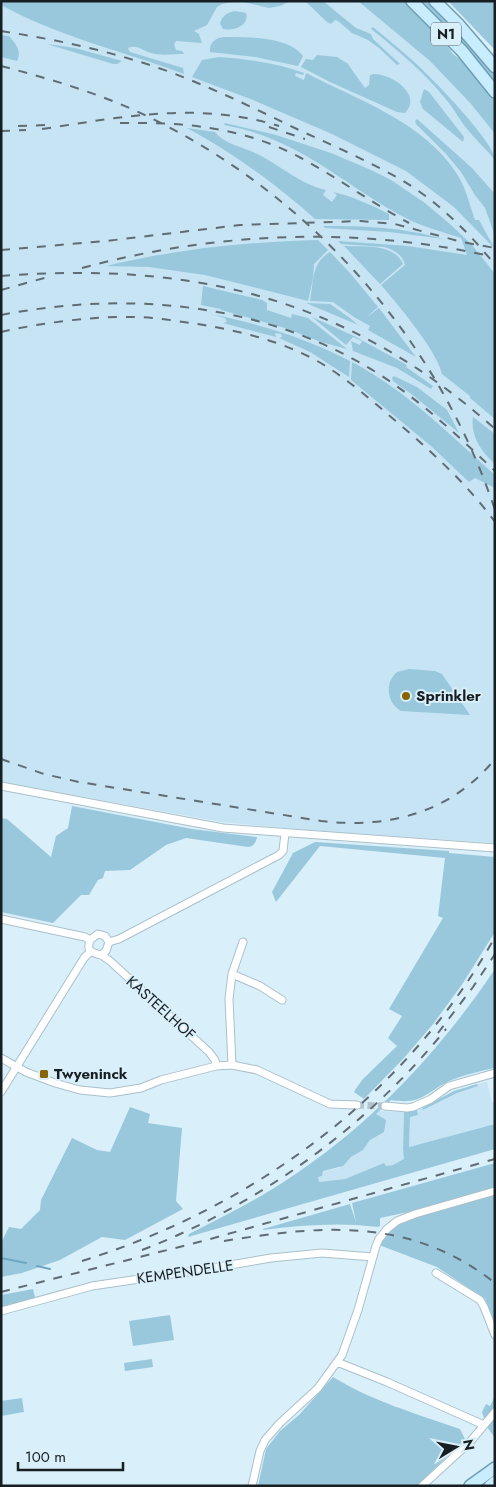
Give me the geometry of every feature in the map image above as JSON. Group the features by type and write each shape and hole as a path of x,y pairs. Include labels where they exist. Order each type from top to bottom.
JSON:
{"main road":[{"name":"N1","path":"412,1 462,51 495,92"},
{"name":"N1","path":"434,1 459,25 495,67"},
{"path":"470,1486 495,1468"},
{"path":"490,1486 495,1482"}],"street":[{"path":"1,786 223,828 495,848"},
{"path":"108,942 118,939 278,855 283,851 285,833"},
{"path":"1,919 84,937 90,940"},
{"path":"98,934 105,936 108,942 106,951 101,955 96,955 88,945 92,937 98,934"},
{"path":"232,1065 229,998 232,974 243,942"},
{"path":"1,1092 84,958 91,951"},
{"name":"KASTEELHOF","path":"101,955 209,1052 215,1060 216,1066"},
{"path":"232,974 260,986 282,1000"},
{"path":"1,1058 55,1083 80,1090 110,1093 141,1088 161,1080 216,1066 232,1065 257,1070 330,1104 357,1105"},
{"path":"385,1106 413,1107 449,1086 495,1073"},
{"path":"252,1486 260,1451 266,1440 280,1423 318,1388 337,1362 351,1331 378,1239 397,1221 495,1191"},
{"name":"KEMPENDELLE","path":"1,1311 36,1298 92,1286 303,1254 344,1253 373,1256"},
{"path":"436,1273 480,1300 495,1335"},
{"path":"337,1362 484,1425"},
{"path":"422,1486 470,1442 495,1412"}],"shaded area":[{"path":"1,1 358,1 430,61 471,104 495,134 495,843 222,822 1,782"},
{"path":"1,1 235,1 217,7 207,25 194,31 199,34 202,43 176,41 174,44 176,50 182,51 184,54 159,54 137,47 128,48 130,52 183,68 184,74 45,26 1,5"},
{"path":"235,1 290,1 280,6 269,8"},
{"path":"305,1 323,1 356,28 371,34 373,39 400,64 397,65 379,48 368,40 352,33 338,21 335,20 331,24 327,22"},
{"path":"358,1 405,1 437,32 453,54 469,66 495,97 495,134 471,104 430,61"},
{"path":"418,1 430,1 495,72 495,85"},
{"path":"448,1 495,1 495,50"},
{"path":"235,11 246,13 246,21 240,27 223,29 220,23 222,18"},
{"path":"373,27 402,51 459,108 484,139 492,151 495,160 467,129 449,103 422,73 371,29"},
{"path":"1,35 9,36 16,45 19,51 17,61 1,57"},
{"path":"224,37 278,41 296,49 303,56 298,66 255,57 210,52 210,46 213,41"},
{"path":"47,44 75,48 122,61 113,64"},
{"path":"317,55 337,57 347,63 365,88 369,85 370,75 389,77 403,86 408,92 410,106 405,113 397,112 301,67 306,59 313,60"},
{"path":"219,57 273,64 304,73 303,75 296,73 295,76 304,80 306,73 368,103 408,126 427,140 457,174 475,220 479,220 495,249 454,207 406,171 332,134 253,100 192,77 202,60"},
{"path":"424,89 429,92 464,137 463,142 423,109 420,102"},
{"path":"417,119 472,168 495,194 495,236 485,208 461,172 416,124 415,121"},
{"path":"225,123 276,135 331,153 371,170 391,180 425,203 472,245 495,274 495,419 442,374 425,340 381,285 405,265 400,255 384,247 341,244 338,241 408,246 467,255 461,238 407,219 296,150 250,131 224,125"},
{"path":"187,128 215,132 228,142 253,152 307,183 326,190 323,195 332,202 337,195 333,192 347,196 389,214 389,220 315,219 254,170"},
{"path":"323,226 384,228 444,239 389,232 325,228"},
{"path":"318,240 328,250 314,264 308,301 205,275 149,267 106,266 211,247"},
{"path":"344,246 385,249 399,257 403,264 380,284"},
{"path":"330,252 378,307 366,318 379,308 416,357 368,330 370,326 333,302 310,301 316,267 319,261"},
{"path":"203,286 262,300 267,303 267,310 291,318 292,314 308,318 347,349 321,342 285,328 201,305"},
{"path":"306,303 330,304 358,325"},
{"path":"211,314 247,322 317,345 350,361 349,377 310,352 279,338 282,337 281,334 275,333 276,337 223,323 227,322 225,318"},
{"path":"312,317 354,336 407,365 406,367 433,386 431,389 397,368 353,351 351,341 360,345 362,341 353,337 346,345"},
{"path":"352,362 391,386 444,429 495,475 495,488 475,478 469,482 431,446 351,380"},
{"path":"394,376 417,387 447,410 459,433 393,381 392,378"},
{"path":"473,417 495,434 495,464 485,454 475,437"},
{"path":"409,669 435,671 442,674 470,715 401,711 390,698 389,687 397,672"},
{"path":"72,806 192,829 257,837 254,844 248,847 186,838 166,845 130,870 105,871 103,878 98,880 89,895 81,895 53,923 1,912 1,818 7,819 51,857 56,836 68,828"},
{"path":"315,842 449,851 449,853 495,857 495,932 463,983 434,1023 403,1059 364,1099 354,1092 355,1090 363,1079 397,1046 388,1038 402,1016 389,1009 443,918 438,916 445,858 320,846 276,902 272,892 293,853"},
{"path":"495,969 495,1068 449,1081 417,1099 410,1101 391,1100 376,1114 386,1120 384,1132 370,1140 363,1150 351,1157 343,1166 323,1171 322,1176 318,1177 319,1182 345,1179 384,1163 386,1166 393,1165 404,1159 404,1112 417,1110 418,1115 410,1117 409,1147 495,1124 495,1149 188,1237 189,1234 276,1187 348,1135 402,1084 427,1057 451,1029"},
{"path":"487,1082 492,1103 495,1102 495,1124 409,1147 410,1116 418,1115 417,1110 422,1108 423,1110 457,1093 478,1086 477,1084"},
{"path":"477,1084 478,1086 457,1093 423,1110 422,1108 454,1091"},
{"path":"130,1107 150,1114 148,1123 182,1128 176,1201 183,1209 125,1240 102,1237 60,1260 22,1273 1,1277 1,1243 9,1227 21,1229 40,1210 41,1200 72,1138 97,1150 110,1152"},
{"path":"379,1111 404,1112 403,1149 405,1159 393,1165 386,1166 384,1163 345,1179 319,1182 318,1177 322,1176 323,1171 339,1168 351,1157 363,1150 375,1136 376,1114"},
{"path":"495,1163 495,1188 418,1212 413,1211 380,1218 380,1226 378,1227 320,1225 263,1230 350,1204 356,1222 352,1203"},
{"path":"495,1193 495,1326 485,1299 437,1267 379,1245 391,1230 402,1222"},
{"path":"33,1289 35,1297 31,1301 1,1310 1,1295"},
{"path":"170,1315 174,1340 133,1346 129,1321"},
{"path":"152,1359 153,1367 125,1371 124,1363"},
{"path":"333,1377 379,1400 460,1429 465,1439 417,1486 258,1486 266,1449 280,1431 299,1415"},
{"path":"495,1396 495,1438 487,1427 482,1412 486,1404 490,1406"},
{"path":"22,1398 24,1412 1,1416 1,1401"}],"waterway":[{"path":"1,1258 26,1263"},
{"path":"37,1266 50,1269"}],"tunnel":[{"path":"357,1105 385,1106"}],"railway":[{"path":"1,31 87,47 129,58 170,72 203,85 351,154 400,179 427,197 463,229 495,265"},
{"path":"1,66 69,85 102,97 134,110 196,142 253,180 307,224 356,272 399,326 437,384 469,445 495,510"},
{"path":"42,129 131,116 189,113 249,118 279,126"},
{"path":"120,123 191,125 213,128 257,139 301,158 409,223"},
{"path":"18,126 48,125"},
{"path":"269,127 305,139"},
{"path":"1,131 26,130"},
{"path":"1,250 106,241 240,225 361,221 395,224 462,242 495,248"},
{"path":"82,268 132,256 183,247 234,240 285,237 337,237 388,240 439,246 490,256"},
{"path":"1,276 71,273 139,275 203,283 265,298 325,319 383,348 440,384 495,429"},
{"path":"1,290 48,277"},
{"path":"1,315 50,307 148,304 198,309 246,318 293,332 338,351 397,386 454,433 495,471"},
{"path":"1,332 84,319 142,317 219,328 263,339 292,349 319,362 340,376 424,445 473,495 495,522"},
{"path":"1,759 44,774 79,782 321,821 346,823 394,819 417,813 438,804 459,793 495,759"},
{"path":"82,1261 145,1238 207,1210 265,1177 320,1138 371,1095 417,1047 459,994 495,937"},
{"path":"438,1033 495,954"},
{"path":"142,1250 185,1232 228,1210 269,1186 308,1159 382,1099 446,1029"},
{"path":"1,1292 203,1241 495,1159"},
{"path":"224,1241 296,1232 331,1230 365,1231 398,1236 431,1246 463,1262 495,1283"}],"place":[{"name":"Sprinkler","path":"406,696"},
{"name":"Twyeninck","path":"44,1074"}]}
